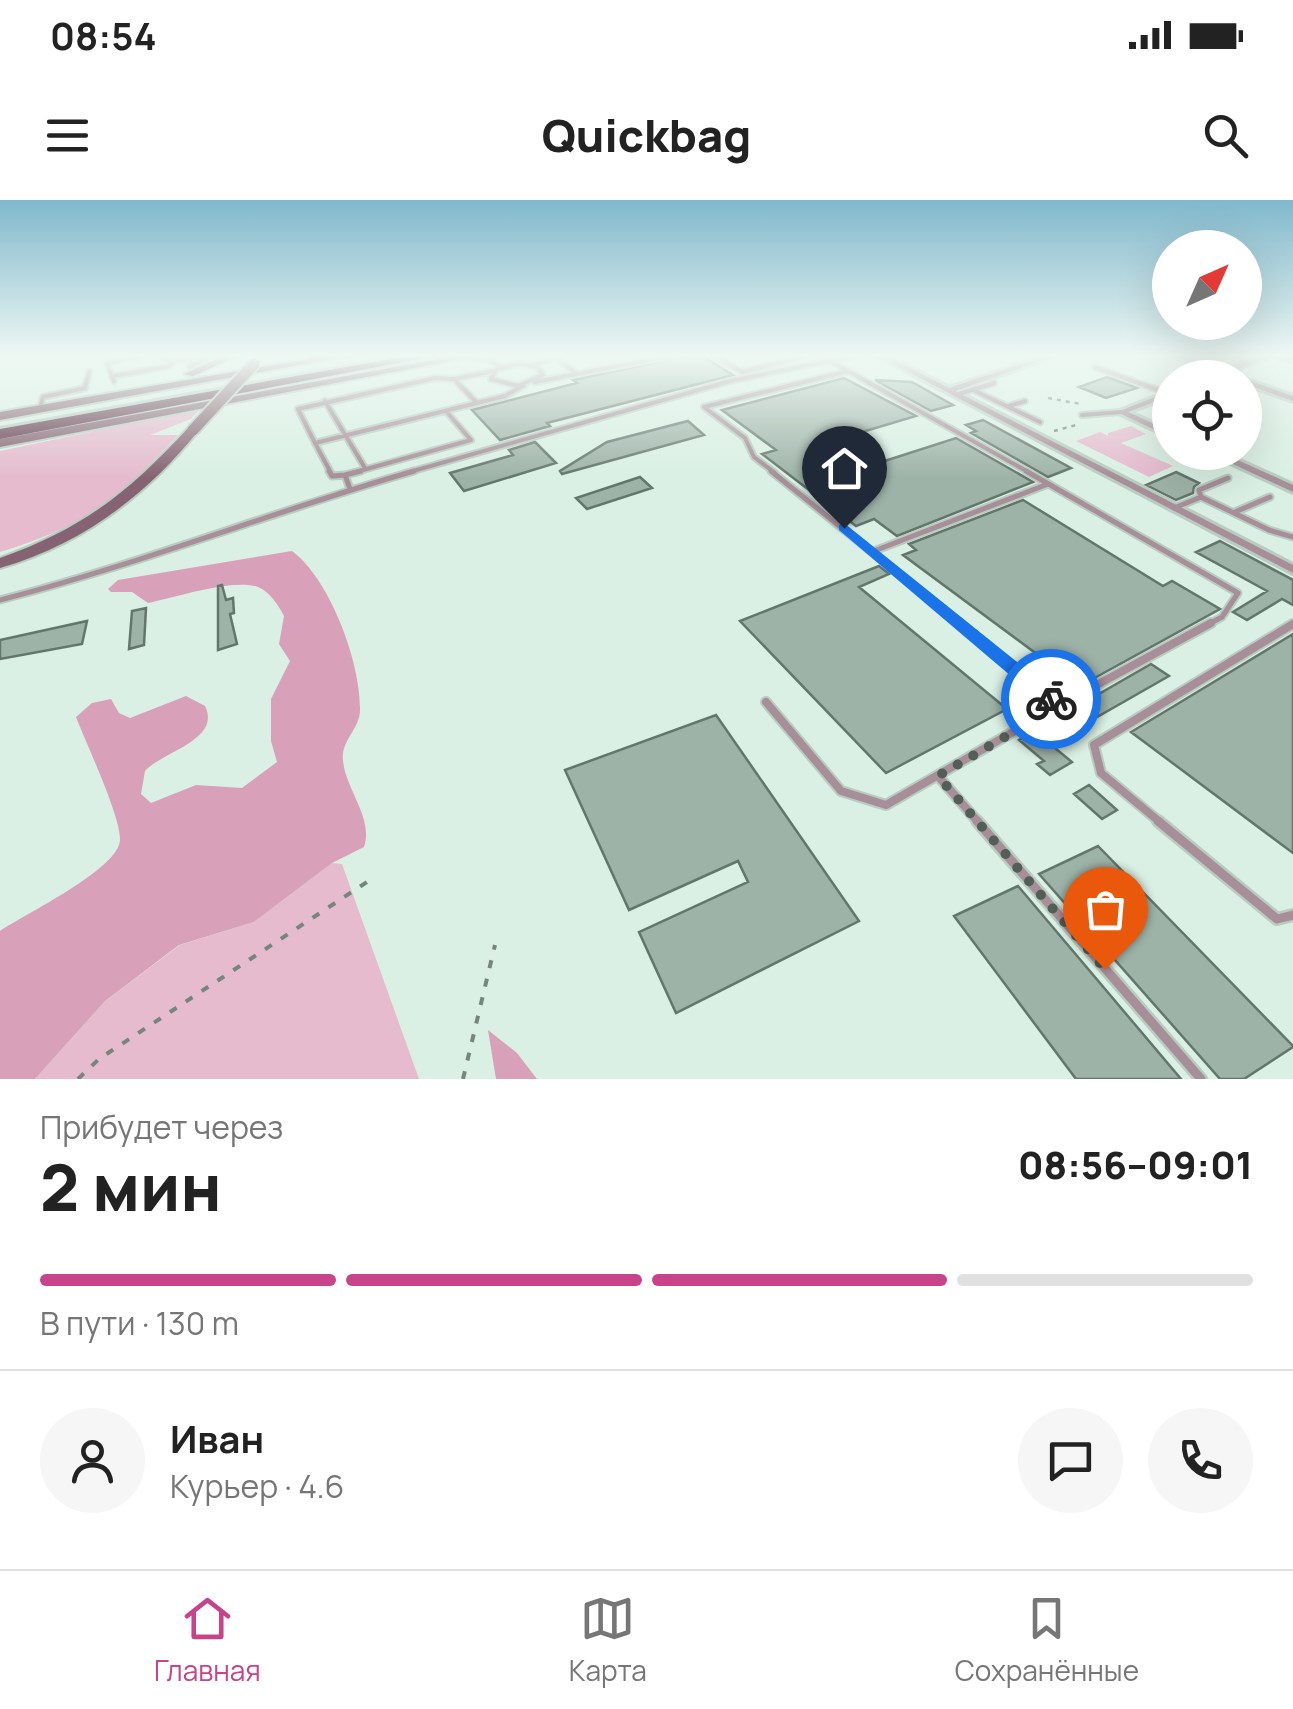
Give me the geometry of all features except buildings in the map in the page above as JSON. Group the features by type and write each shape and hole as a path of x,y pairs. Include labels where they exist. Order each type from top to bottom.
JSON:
{"highway":[{"path":"0,425 162,396"},
{"path":"0,434 208,396"}],"main road":[{"path":"80,402 104,396"},
{"path":"0,416 112,396"},
{"path":"0,563 44,547 111,514 151,479 224,396"},
{"path":"0,445 254,396"}],"street":[{"path":"958,396 1293,570"},
{"path":"1121,412 1152,400"},
{"path":"1121,412 1152,426"},
{"path":"1251,470 1293,489"}],"lane":[{"path":"40,409 43,396"},
{"path":"349,396 298,410 332,476 471,440 446,411"},
{"path":"470,396 477,403"},
{"path":"315,442 505,396"},
{"path":"0,600 74,580 350,489 677,396"},
{"path":"748,396 704,407 746,438 754,457 874,551 1058,706"},
{"path":"766,702 841,791 886,805 1222,618 1238,594 898,396"},
{"path":"986,396 1040,422"},
{"path":"325,401 365,468"},
{"path":"1008,406 1025,401"},
{"path":"1082,415 1121,412"},
{"path":"345,475 350,489"},
{"path":"1201,497 1200,490 1228,478"},
{"path":"874,551 1049,483"},
{"path":"1173,508 1201,497 1269,530 1293,537"},
{"path":"1234,513 1270,497"},
{"path":"1293,624 1094,745 1100,773 1277,919 1293,915"},
{"path":"938,776 1201,1079"}],"path":[{"path":"78,1079 99,1059 376,876"},
{"path":"463,1079 495,945"}],"shaded area":[{"path":"200,409 191,419 150,435 178,435 137,477 99,508 56,532 0,552 0,451"},
{"path":"1131,426 1146,434 1121,443 1152,457 1152,470 1164,470 1149,477 1076,441"},
{"path":"292,551 319,581 330,601 355,669 360,710 343,760 365,825 364,847 332,863 254,922 179,945 105,1001 35,1079 0,1079 0,931 88,877 116,852 120,840 109,798 76,717 92,703 111,699 119,713 130,718 186,696 205,706 208,718 198,736 145,771 141,794 151,803 196,785 242,788 277,762 271,741 271,699 290,661 279,644 284,616 270,595 258,587 234,585 148,603 132,592 108,589 118,580"},
{"path":"332,863 342,864 419,1079 35,1079 105,1001 180,945 254,922"},
{"path":"488,1030 517,1053 537,1079 496,1079"}],"way so far":[{"path":"1051,699 1058,706 938,776 1105,969"}],"route":[{"path":"844,528 1051,699"}]}
